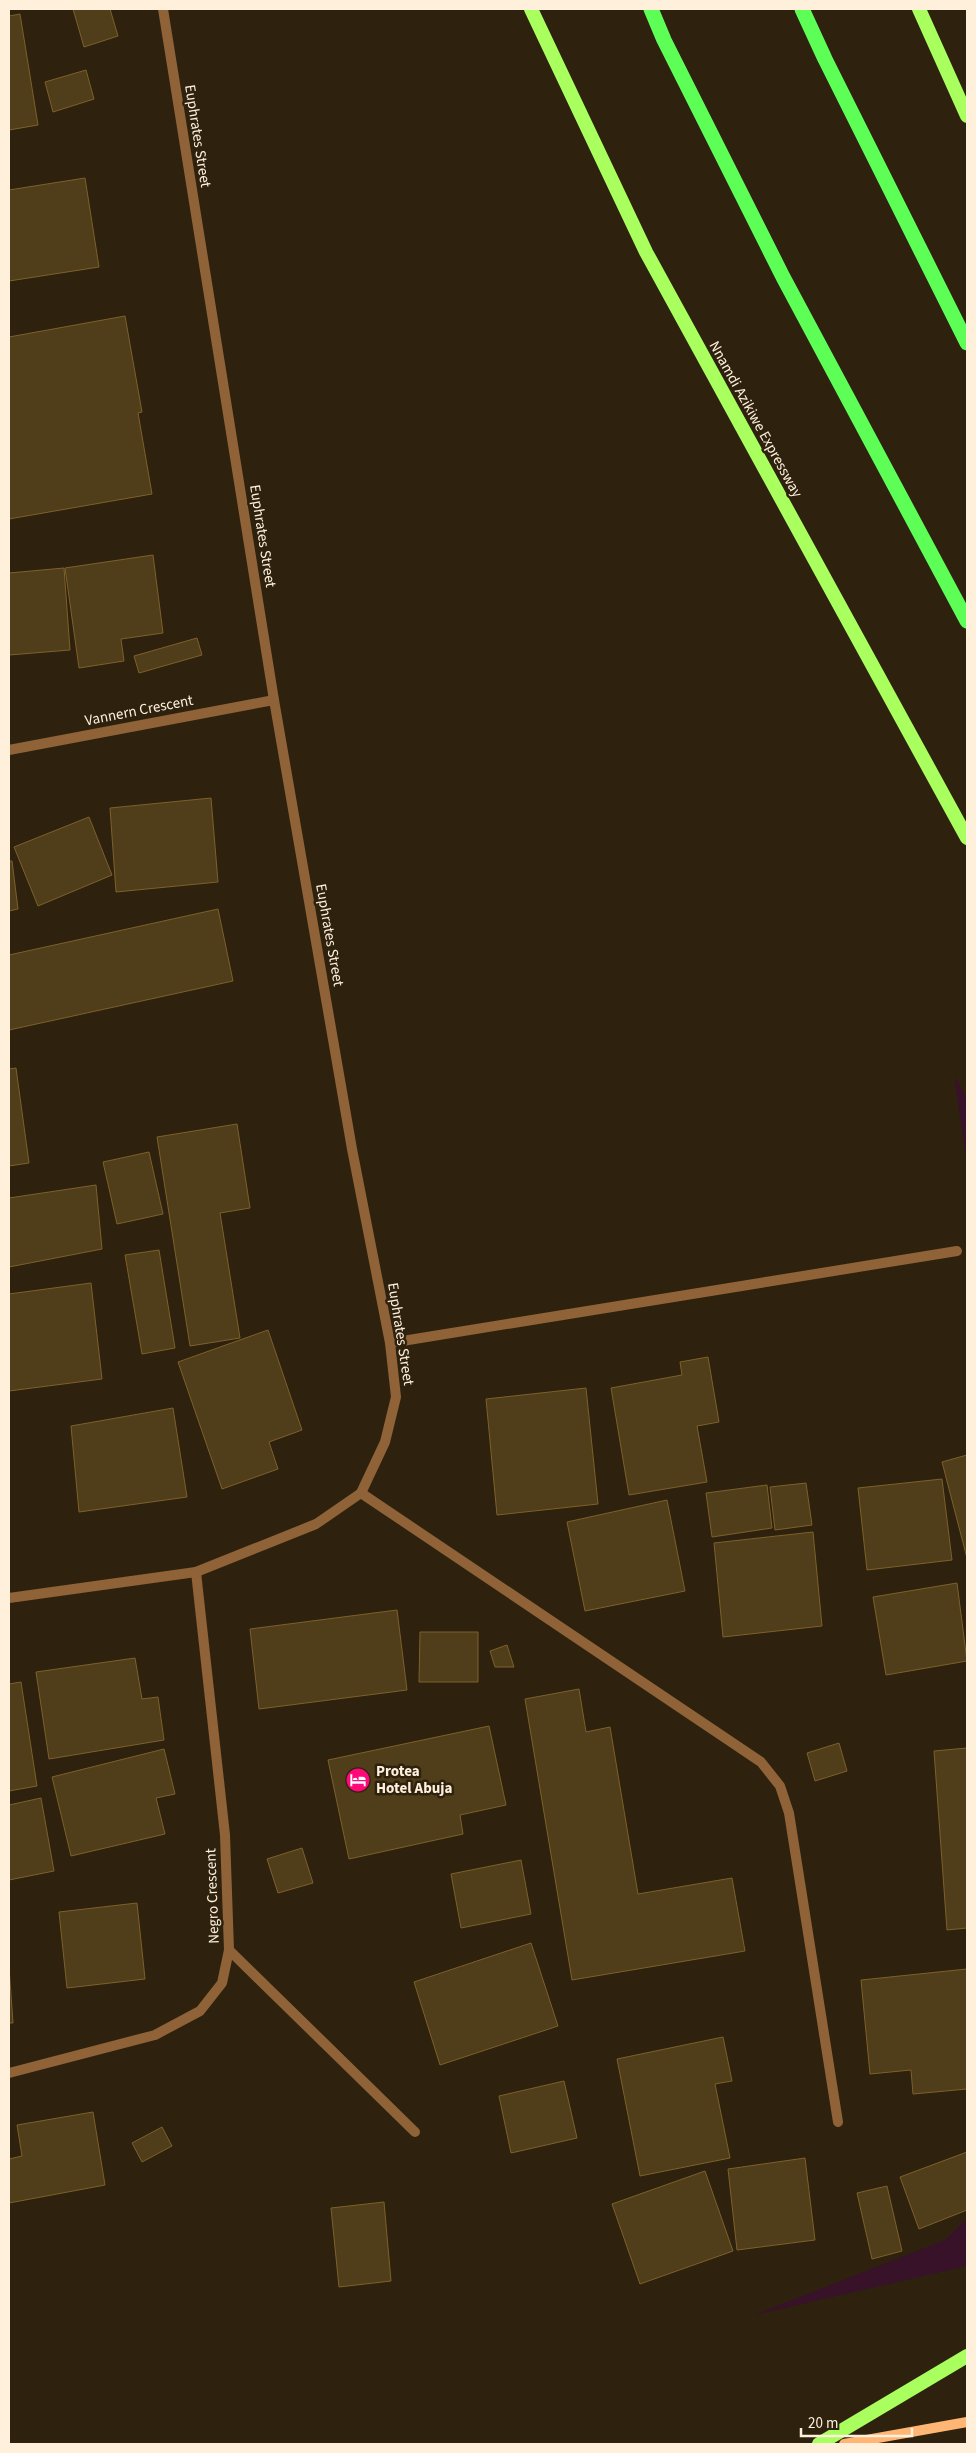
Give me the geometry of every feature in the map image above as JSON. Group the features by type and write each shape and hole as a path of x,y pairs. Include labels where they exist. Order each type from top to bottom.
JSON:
{"highway":[{"name":"Nnamdi Azikiwe Expressway","path":"531,9 646,252 967,838"},
{"path":"651,9 664,40 784,277 967,621"},
{"path":"802,9 829,68 967,342"},
{"path":"919,9 967,116"},
{"path":"819,2444 967,2356"}],"main road":[{"path":"844,2444 967,2422"}],"street":[{"name":"Euphrates Street","path":"9,1598 196,1572 316,1524 361,1493 386,1442 396,1397 390,1343 352,1149 274,700 163,9"},
{"name":"Vannern Crescent","path":"9,750 274,700"},
{"path":"390,1343 957,1251"},
{"path":"361,1493 761,1762 780,1786 789,1813 838,2122"},
{"name":"Negro Crescent","path":"9,2073 155,2035 200,2011 222,1983 229,1950 225,1835 196,1572"},
{"path":"229,1950 415,2132"}],"shaded area":[{"path":"954,1076 967,1097 967,1164"},
{"path":"967,2218 967,2266 754,2315 945,2240"}],"building":[{"path":"73,9 110,9 118,36 84,47"},
{"path":"20,14 38,125 9,130 9,16"},
{"path":"86,70 94,99 53,112 45,82"},
{"path":"85,178 99,267 9,281 9,190"},
{"path":"125,316 142,412 138,413 152,494 9,519 9,337"},
{"path":"153,555 163,633 121,639 124,661 79,668 65,568"},
{"path":"64,568 70,650 9,655 9,573"},
{"path":"197,638 202,655 139,673 134,656"},
{"path":"211,798 218,882 116,892 110,808"},
{"path":"89,817 112,875 38,906 14,847"},
{"path":"9,861 12,861 18,909 9,911"},
{"path":"218,909 233,981 9,1030 9,955"},
{"path":"16,1068 29,1163 9,1166 9,1069"},
{"path":"237,1124 250,1208 220,1213 240,1338 190,1346 157,1137"},
{"path":"149,1152 163,1214 117,1224 103,1162"},
{"path":"96,1185 102,1249 9,1267 9,1198"},
{"path":"159,1250 175,1348 142,1354 125,1255"},
{"path":"91,1283 102,1379 9,1391 9,1294"},
{"path":"268,1330 302,1430 269,1442 278,1469 222,1489 178,1362"},
{"path":"708,1357 719,1422 697,1426 707,1482 629,1495 611,1388 682,1375 680,1362"},
{"path":"586,1388 598,1504 497,1515 486,1399"},
{"path":"173,1408 187,1497 79,1512 71,1426"},
{"path":"967,1455 967,1558 942,1462"},
{"path":"942,1479 952,1560 867,1570 858,1488"},
{"path":"806,1483 812,1525 775,1530 770,1487"},
{"path":"767,1485 772,1528 712,1537 706,1493"},
{"path":"667,1500 685,1591 585,1611 567,1522"},
{"path":"813,1532 822,1626 723,1637 714,1543"},
{"path":"957,1583 967,1661 886,1675 873,1597"},
{"path":"397,1610 407,1690 259,1709 250,1629"},
{"path":"420,1632 478,1632 478,1682 419,1682"},
{"path":"507,1645 514,1667 495,1667 490,1651"},
{"path":"135,1658 142,1699 158,1697 164,1740 49,1759 36,1672"},
{"path":"21,1682 37,1786 9,1791 9,1684"},
{"path":"579,1689 586,1732 610,1727 638,1894 732,1878 745,1951 572,1980 525,1699"},
{"path":"489,1726 506,1805 460,1815 463,1834 349,1859 328,1760"},
{"path":"839,1743 847,1771 815,1781 807,1753"},
{"path":"967,1748 967,1928 947,1930 934,1751"},
{"path":"164,1749 175,1794 156,1798 165,1834 71,1856 52,1777"},
{"path":"41,1798 54,1871 9,1880 9,1805"},
{"path":"302,1848 313,1883 278,1893 267,1859"},
{"path":"521,1860 531,1914 461,1928 451,1874"},
{"path":"137,1903 145,1979 67,1988 59,1912"},
{"path":"531,1943 558,2026 440,2065 414,1982"},
{"path":"9,1967 13,2023 9,2023"},
{"path":"967,1969 967,2089 913,2094 911,2070 870,2074 861,1980"},
{"path":"723,2037 732,2081 715,2084 730,2158 640,2176 617,2059"},
{"path":"564,2081 577,2138 511,2153 499,2096"},
{"path":"93,2112 105,2185 9,2203 9,2159 22,2156 17,2125"},
{"path":"162,2127 172,2146 142,2162 132,2143"},
{"path":"967,2152 967,2210 919,2229 900,2177"},
{"path":"805,2158 815,2240 737,2250 728,2169"},
{"path":"705,2171 733,2251 640,2284 612,2204"},
{"path":"887,2186 902,2251 872,2259 857,2193"},
{"path":"384,2202 391,2281 339,2287 331,2208"}],"place":[{"name":"Protea Hotel Abuja","path":"358,1780"}]}
